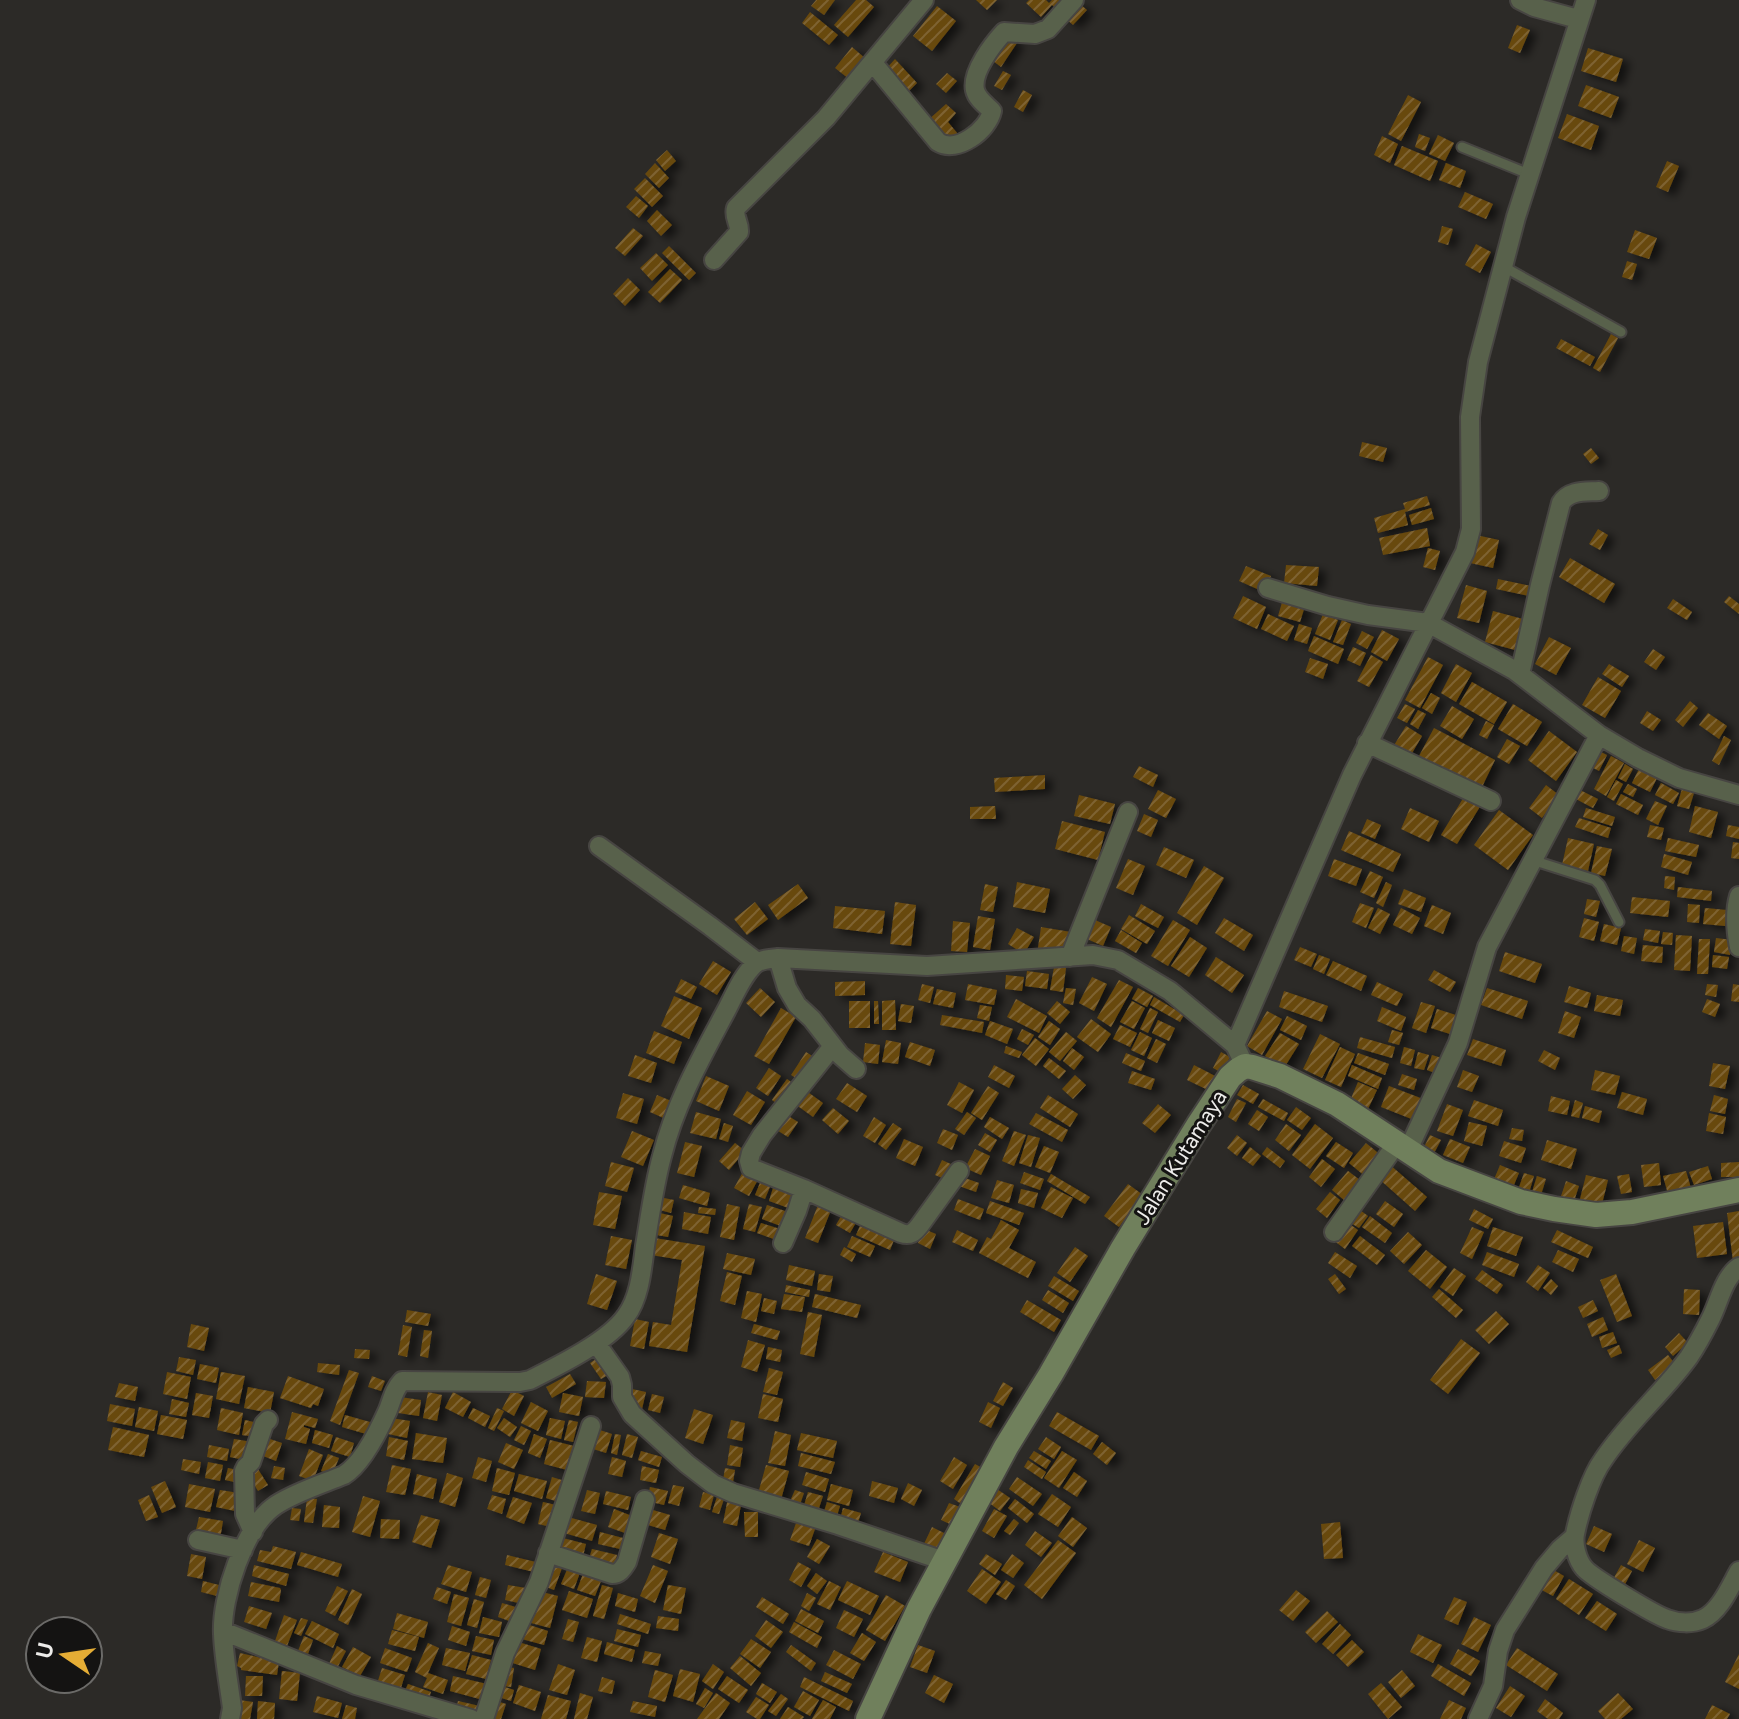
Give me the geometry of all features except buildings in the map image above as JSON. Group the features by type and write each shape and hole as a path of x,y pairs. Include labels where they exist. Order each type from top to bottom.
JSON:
{"main road":[{"path":"1240,1056 1256,1068 1322,1097 1439,1171 1493,1192 1554,1209 1596,1215 1632,1212 1739,1190"},
{"name":"Jalan Kutamaya","path":"868,1719 919,1609 1006,1447 1240,1056"}],"street":[{"path":"714,260 739,232 736,208 826,118 924,0"},
{"path":"873,63 938,142 944,146 955,145 975,135 992,116 992,111 975,91 977,72 993,44 1004,32 1035,34 1048,29 1074,0"},
{"path":"1520,0 1578,19"},
{"path":"230,1719 232,1708 223,1631 228,1592 243,1550 266,1514 275,1506 344,1475 354,1467 362,1458 402,1381 520,1382 541,1375 616,1330 632,1308 662,1156 675,1117 691,1077 733,998 757,962 778,958 927,966 1093,955 1118,960 1170,991 1240,1056 1352,775 1469,540 1472,516 1469,449 1472,394 1478,362 1516,217 1586,0"},
{"path":"1520,674 1561,503 1571,493 1599,491"},
{"path":"1268,588 1368,615 1428,623 1520,674 1599,735 1638,758 1679,778 1739,795"},
{"path":"1334,1232 1402,1146 1458,1043 1487,947 1599,735"},
{"path":"1367,743 1491,801"},
{"path":"1070,957 1128,812"},
{"path":"599,846 757,962"},
{"path":"1739,896 1736,930 1739,947"},
{"path":"778,958 787,988 797,1005 856,1069"},
{"path":"833,1046 753,1148 750,1165 754,1169 909,1234 920,1225 959,1171"},
{"path":"783,1243 804,1189"},
{"path":"1739,1267 1730,1275 1711,1319 1690,1355 1600,1463 1574,1537 1579,1560 1589,1573 1663,1618 1677,1622 1695,1621 1709,1615 1739,1571"},
{"path":"596,1343 620,1377 622,1397 632,1414 713,1484 944,1561"},
{"path":"253,1532 245,1514 244,1471 251,1462 268,1420"},
{"path":"484,1719 505,1653 531,1602 591,1426"},
{"path":"548,1553 612,1574 618,1573 627,1562 645,1500"},
{"path":"1478,1719 1493,1686 1498,1651 1505,1630 1544,1568 1574,1537"},
{"path":"198,1540 243,1550"},
{"path":"223,1631 356,1685 471,1719"}],"lane":[{"path":"1462,147 1529,174"},
{"path":"1504,267 1621,332"},
{"path":"1532,860 1595,880 1619,922"}]}
